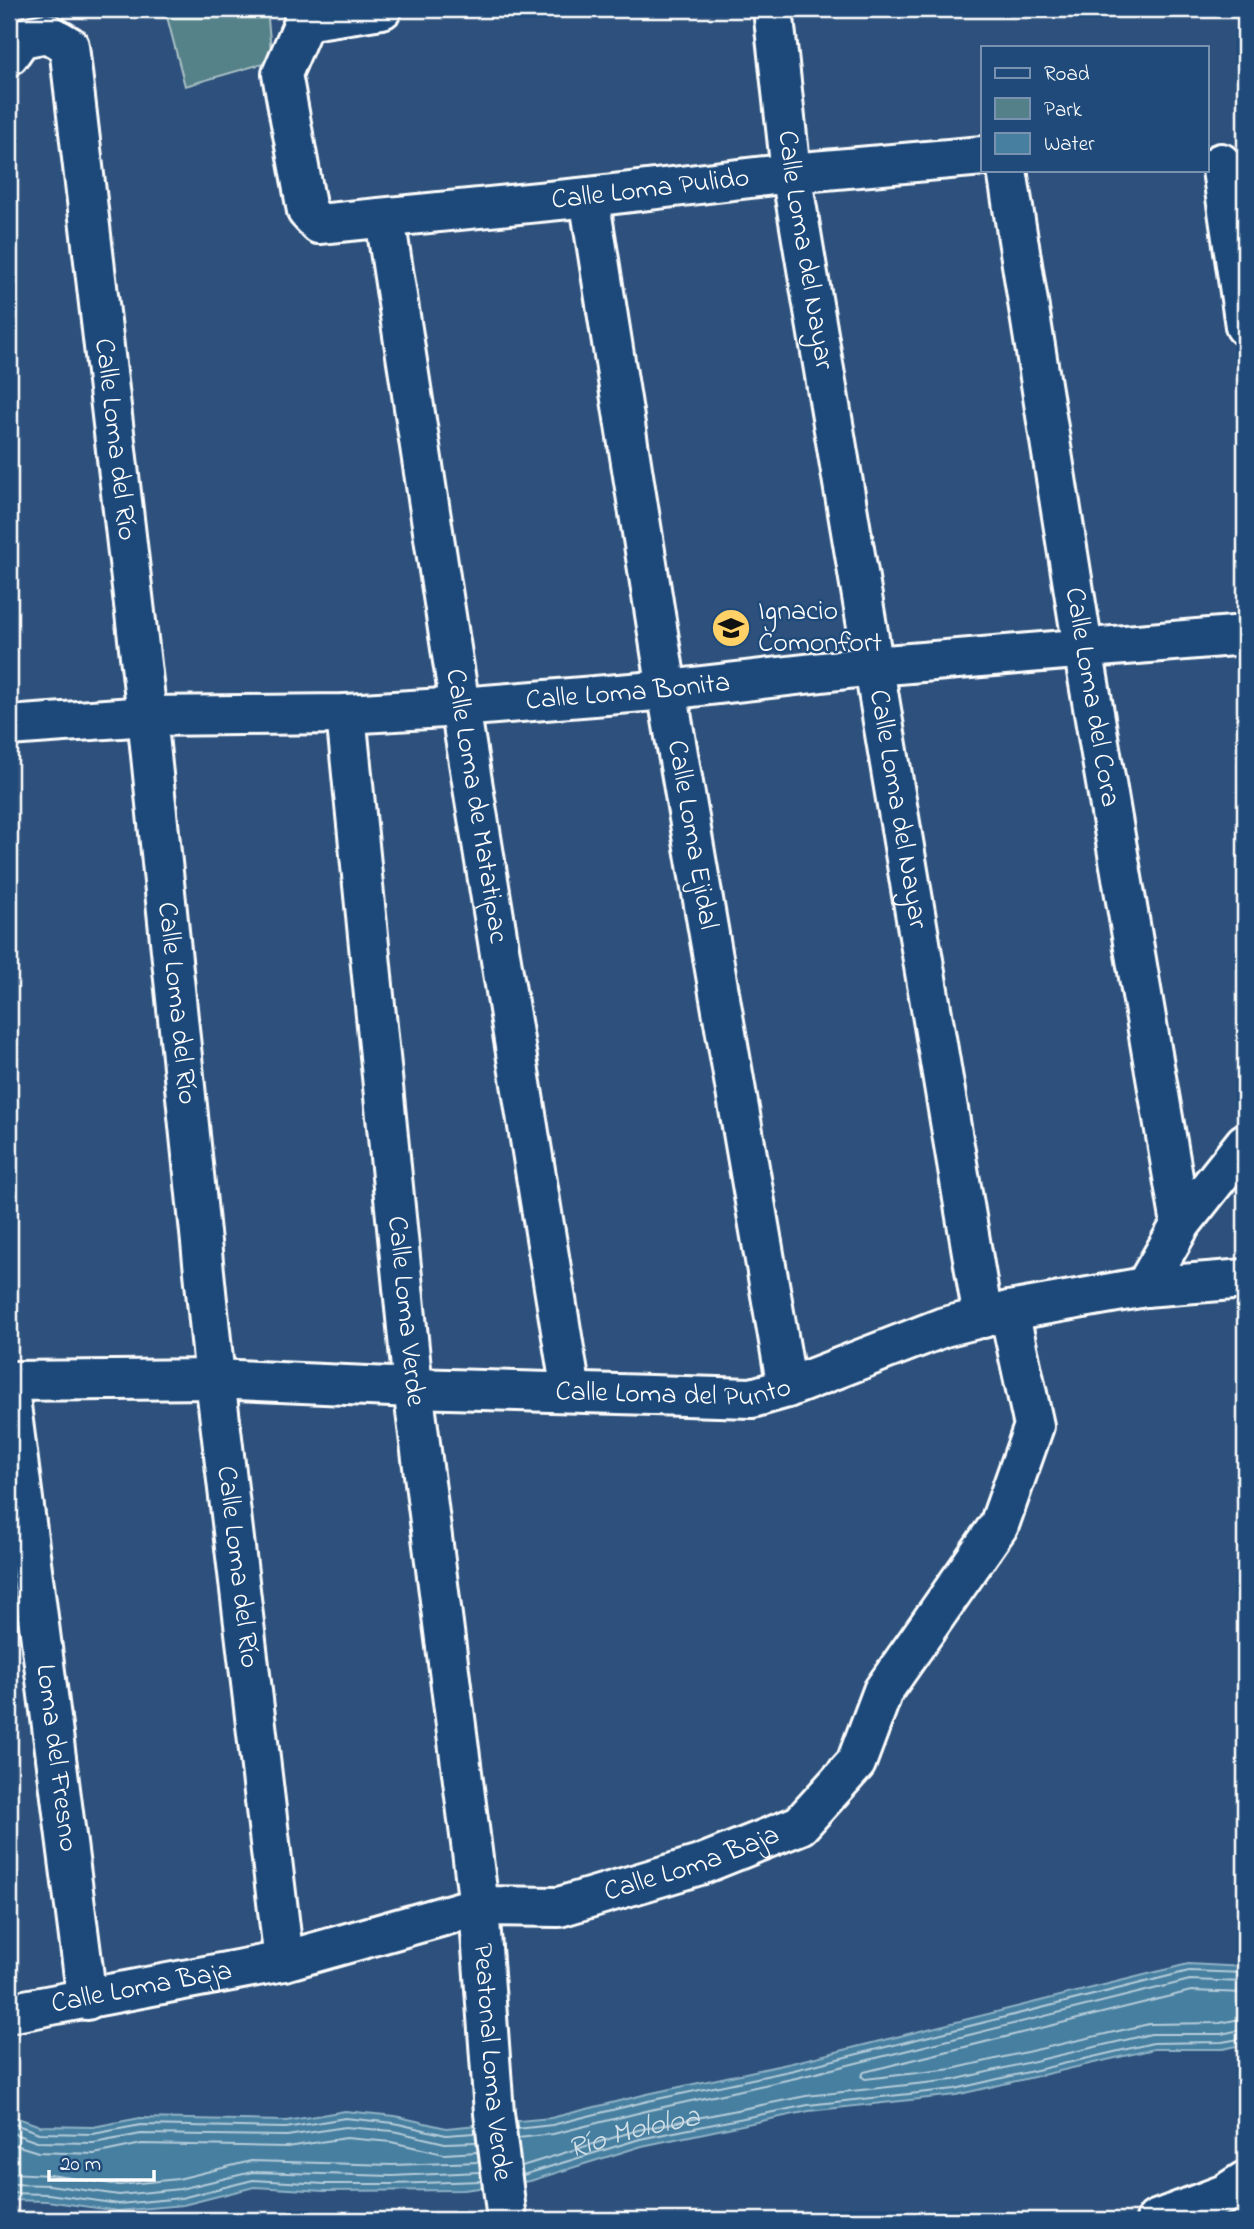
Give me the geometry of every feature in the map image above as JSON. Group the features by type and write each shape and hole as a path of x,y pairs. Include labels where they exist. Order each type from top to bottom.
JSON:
{"street":[{"path":"304,15 382,9"},
{"name":"Calle Loma del Nayar","path":"773,9 791,173 874,666 996,1314"},
{"name":"Calle Loma Pulido","path":"304,15 282,74 307,211 319,224 589,197 791,173 981,156"},
{"name":"Calle Loma del Río","path":"9,55 21,38 47,33 69,46 146,716 215,1379 284,1961"},
{"path":"1224,166 1245,326"},
{"name":"Calle Loma del Cora","path":"1007,172 1083,648 1181,1224"},
{"name":"Calle Loma Ejidal","path":"589,197 667,690 787,1388"},
{"name":"Calle Loma de Matatipac","path":"385,218 460,707 571,1392"},
{"name":"Calle Loma Bonita","path":"9,726 146,716 346,715 460,707 667,690 874,666 1245,635"},
{"name":"Calle Loma Verde","path":"346,715 413,1388 478,1906"},
{"path":"1145,1287 1181,1224 1245,1143"},
{"name":"Calle Loma del Punto","path":"9,1381 215,1379 752,1398 787,1388 944,1327 996,1314 1145,1287 1245,1279"},
{"name":"Calle Loma Baja","path":"9,2013 284,1961 478,1906 559,1907 700,1864 800,1825 856,1763 883,1691 999,1525 1034,1426 996,1314"},
{"name":"Loma del Fresno","path":"9,1390 87,2000"},
{"name":"Peatonal Loma Verde","path":"478,1906 505,2205"},
{"path":"1156,2220 1225,2194 1245,2181"}],"green space":[{"path":"165,9 267,9 272,61 185,86"}],"water":[{"name":"Río Mololoa","path":"1188,1964 1245,1967 1245,2044 1223,2049 1154,2049 956,2095 809,2111 642,2146 530,2181 464,2190 324,2191 254,2187 183,2205 118,2211 47,2201 9,2200 9,2115 40,2126 93,2127 140,2118 286,2121 345,2111 395,2116 446,2128 551,2118 792,2063"}],"place":[{"name":"Ignacio Comonfort","path":"731,628"}]}
